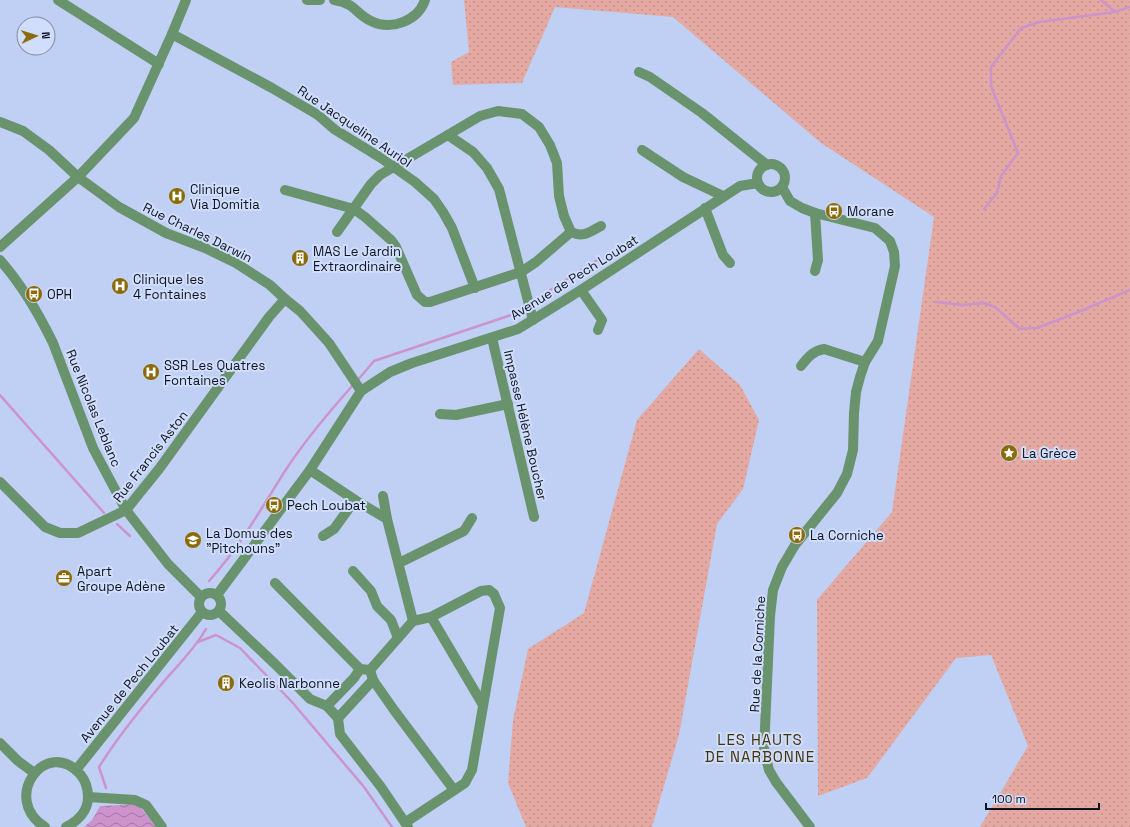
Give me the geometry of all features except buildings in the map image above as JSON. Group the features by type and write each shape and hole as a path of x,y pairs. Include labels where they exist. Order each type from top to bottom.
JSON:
{"street":[{"path":"58,0 159,64"},
{"path":"0,247 78,177 134,118 186,0"},
{"path":"307,0 320,0"},
{"path":"334,0 353,6 370,21 386,25 399,24 409,20 417,14 425,0"},
{"name":"Rue Jacqueline Auriol","path":"172,34 272,88 318,115 334,129 394,166 415,182 434,200 443,212 452,228 475,288"},
{"path":"639,72 650,77 702,113 766,165"},
{"path":"337,232 371,184 380,176 394,166 480,116 498,111 522,114 540,127 550,145 557,163 559,196 564,216 571,232 579,236 584,235 601,226"},
{"name":"Rue Charles Darwin","path":"0,122 23,131 49,150 78,177 120,207 166,233 205,248 236,263 270,285 300,311 329,343 359,388"},
{"path":"448,135 473,152 487,168 499,189 533,320"},
{"path":"642,150 683,177 723,196"},
{"path":"775,164 782,168 785,180 782,187 778,190 769,192 758,183 760,170 766,165 775,164"},
{"name":"Avenue de Pech Loubat","path":"217,595 310,470 359,388 390,372 412,363 518,329 581,290 723,196 740,186 758,183"},
{"name":"Rue de la Corniche","path":"782,187 790,201 802,208 814,213 875,228 890,241 894,252 895,266 878,341 865,362 856,392 853,450 847,474 837,493 795,545 782,567 773,590 770,616 764,750 769,770 776,782 810,827"},
{"path":"285,190 354,209 365,217 391,240 396,247 417,295 421,299 430,302 521,272 536,262 571,232"},
{"path":"705,208 723,255 730,263"},
{"path":"814,213 818,260 815,271"},
{"name":"Rue Nicolas Leblanc","path":"0,260 29,299 54,343 94,448 126,510 168,564 200,597"},
{"path":"581,290 602,320 598,330"},
{"name":"Rue Francis Aston","path":"0,482 45,527 60,533 78,533 126,510 159,469 269,317 285,299"},
{"name":"Impasse Hélène Boucher","path":"492,338 534,517"},
{"path":"801,366 811,354 818,350 824,349 865,362"},
{"path":"440,414 456,415 508,404"},
{"path":"310,470 387,519"},
{"path":"383,496 387,519 413,621"},
{"path":"323,536 334,529 355,500"},
{"path":"399,563 464,531 472,518"},
{"path":"353,571 371,591 377,606 391,620 398,638"},
{"path":"275,583 360,668 372,675 394,710 454,790"},
{"path":"219,611 276,664 310,699 327,706 338,718 340,734 381,787 407,825 465,783 472,770 500,608 494,594 489,590 481,591 431,617 413,621 398,638 372,675 338,718"},
{"path":"206,593 214,593 217,595 221,601 221,608 213,615 205,615 198,607 200,597 206,593"},
{"name":"Avenue de Pech Loubat","path":"76,770 202,612"},
{"path":"431,617 483,705"},
{"path":"327,706 354,678 360,668"},
{"path":"0,743 18,761 33,772"},
{"path":"45,827 35,822 28,814 23,803 23,792 26,781 33,772 40,766 50,763 68,765 76,770 83,778 87,787 88,797 82,816 74,823 66,827"},
{"path":"88,797 135,800 146,805 162,827"}],"shaded area":[{"path":"464,0 1130,0 1130,827 980,827 1028,746 991,655 956,658 867,778 818,796 817,600 892,512 934,217 821,143 673,17 555,7 522,83 453,85 451,62 469,52"},
{"path":"699,349 740,385 759,420 743,489 717,524 679,735 652,827 526,827 508,783 513,720 528,649 584,613 637,420"}],"water":[{"path":"138,804 156,827 84,827 92,820 100,806"}],"waterway":[{"path":"1101,0 1115,12 1130,7"},
{"path":"984,209 997,193 1001,176 1018,153 991,86 991,67 1021,28 1039,22 1115,12"},
{"path":"530,303 599,259"},
{"path":"936,302 963,305 984,303 995,307 1020,329 1037,328 1130,290"},
{"path":"357,381 374,361 511,315 526,305"},
{"path":"209,581 240,542 301,448 353,385"},
{"path":"0,395 104,513"},
{"path":"117,524 130,536"},
{"path":"106,788 99,767 128,725 190,651 206,629"},
{"path":"198,642 216,635 240,648 292,702 364,787 392,827"}],"place":[{"name":"Clinique Via Domitia","path":"177,196"},
{"name":"Morane","path":"834,211"},
{"name":"MAS Le Jardin Extraordinaire","path":"300,258"},
{"name":"Clinique les 4 Fontaines","path":"120,286"},
{"name":"OPH","path":"34,294"},
{"name":"SSR Les Quatres Fontaines","path":"151,372"},
{"name":"La Grèce","path":"1009,453"},
{"name":"Pech Loubat","path":"274,505"},
{"name":"La Corniche","path":"797,535"},
{"name":"La Domus des \"Pitchouns\"","path":"193,540"},
{"name":"Apart Groupe Adène","path":"64,578"},
{"name":"Keolis Narbonne","path":"226,683"}],"district":[{"name":"LES HAUTS DE NARBONNE","path":"760,748"}]}
